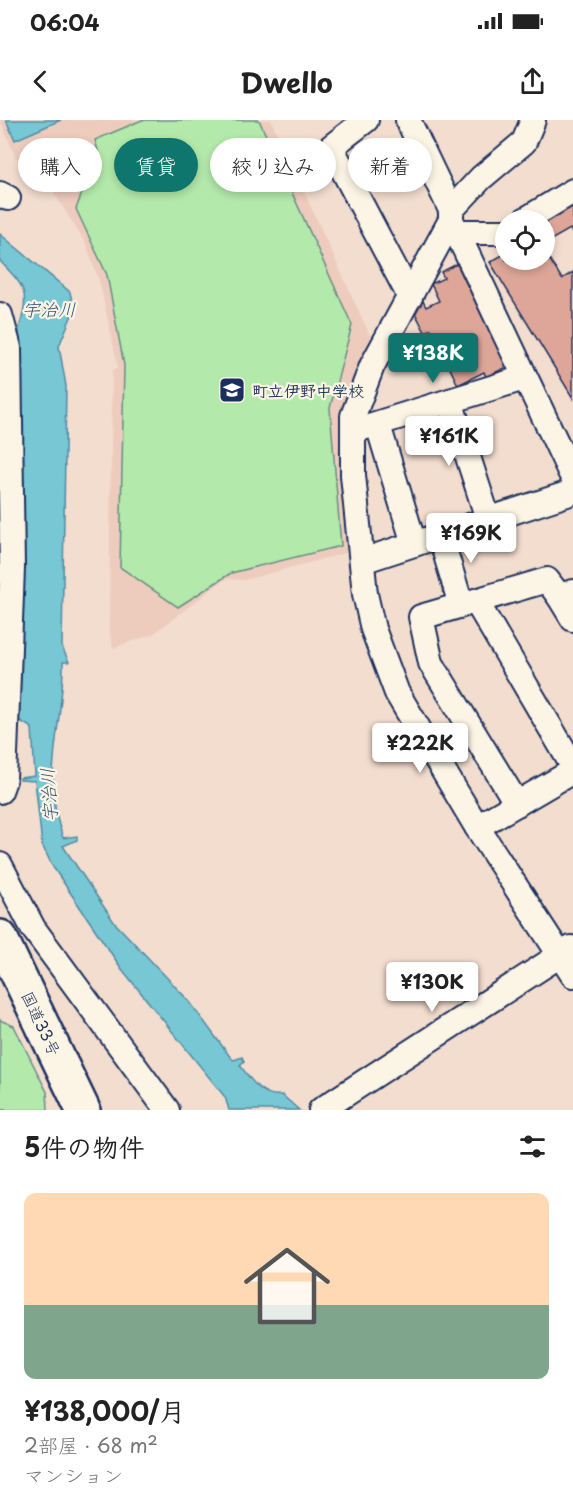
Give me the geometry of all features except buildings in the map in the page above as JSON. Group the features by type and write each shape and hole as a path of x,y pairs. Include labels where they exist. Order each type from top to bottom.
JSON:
{"highway":[{"name":"国道33号","path":"0,937 83,1110"}],"street":[{"path":"366,120 331,147 410,297"},
{"path":"408,120 524,378 573,478"},
{"path":"524,127 481,177 453,221 372,366 353,416 353,475 365,594 373,629 397,693 477,827 566,951 573,975"},
{"path":"542,210 573,191"},
{"path":"453,221 495,229"},
{"path":"0,315 9,348 12,568 4,780 0,791"},
{"path":"353,431 524,378"},
{"path":"450,401 488,519"},
{"path":"378,425 414,544"},
{"path":"362,561 573,492"},
{"path":"440,535 469,603 573,766"},
{"path":"517,804 431,663 421,617 547,580 566,594 573,619"},
{"path":"477,827 573,771"},
{"path":"0,865 33,928 167,1110"},
{"path":"321,1110 566,951"}],"shaded area":[{"name":"町立伊野中学校","path":"0,120 271,120 279,138 210,138 210,192 304,192 373,342 349,552 244,580 225,579 153,634 113,648 109,627 112,371 118,367 100,284 86,244 54,192 102,192 102,138 18,138 18,159"}],"green space":[{"name":"町立伊野中学校","path":"142,120 259,120 267,138 210,138 210,192 292,192 352,325 330,408 341,546 231,573 178,607 120,567 124,365 107,275 76,209 82,192 102,192 102,138 100,138"},
{"path":"0,1020 14,1026 47,1092 48,1110 0,1110"}],"water":[{"path":"6,120 61,120 18,138 15,140"},
{"name":"宇治川","path":"0,234 70,292 74,310 59,346 66,386 62,647 69,662 63,662 53,792 63,838 77,836 77,840 63,846 114,922 189,1001 231,1058 234,1060 242,1057 244,1061 240,1065 257,1086 268,1094 282,1095 299,1110 229,1110 225,1097 121,968 53,867 42,845 35,781 20,780 20,778 35,776 32,728 17,719 19,328 25,298 20,284 0,261"}],"place":[{"name":"町立伊野中学校","path":"232,390"}]}
